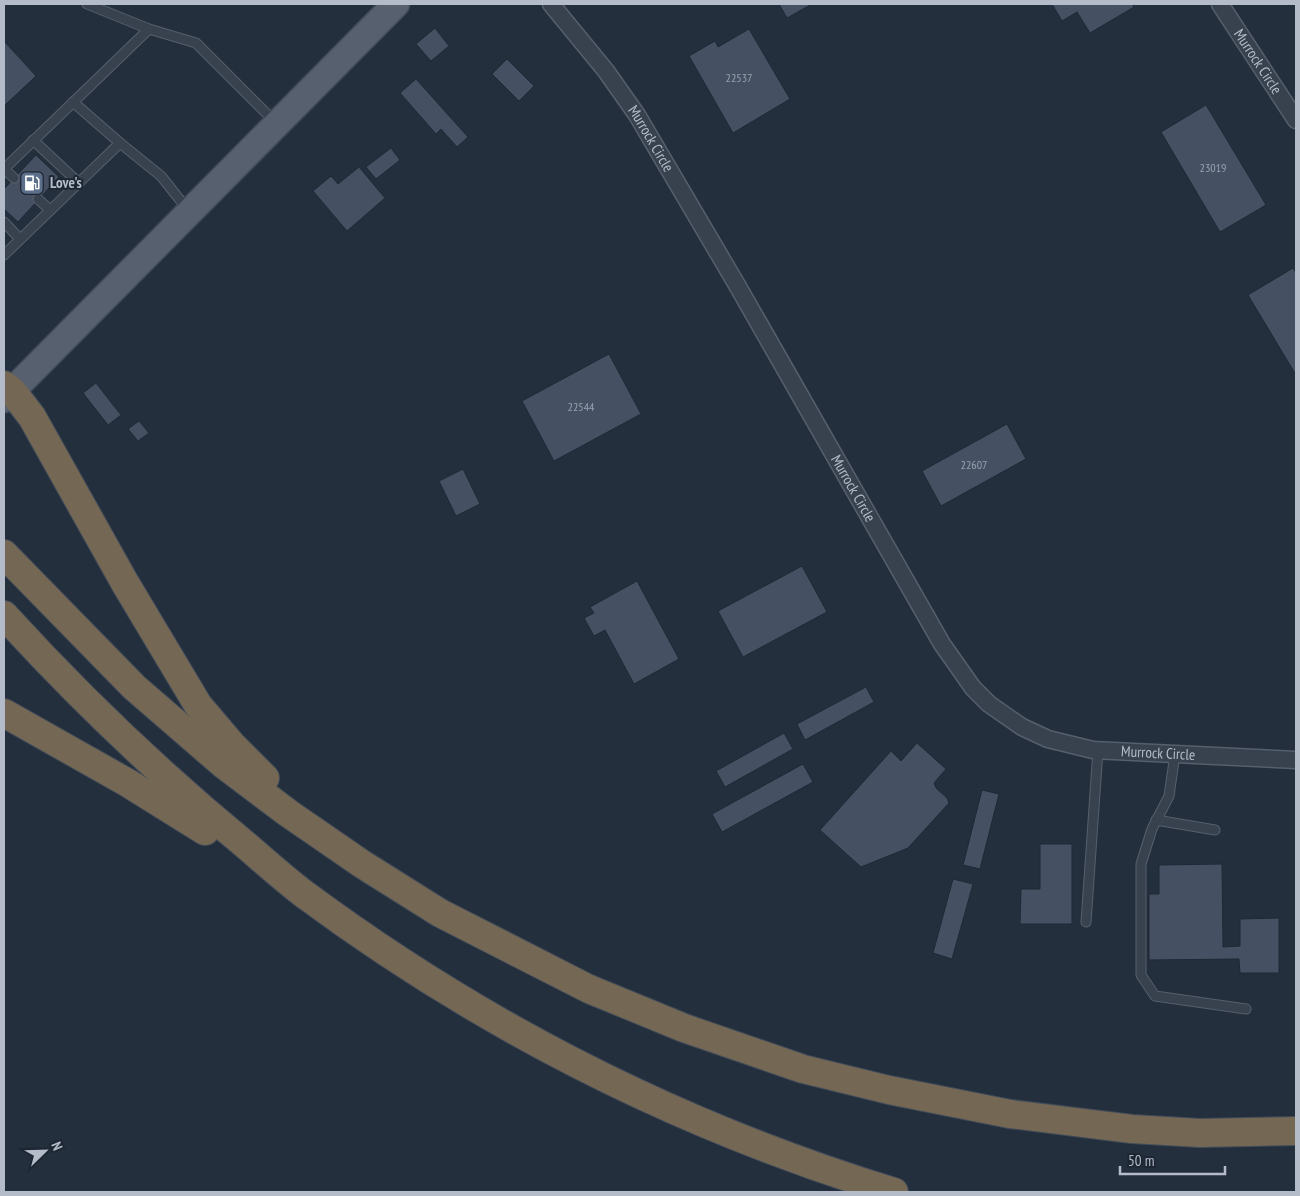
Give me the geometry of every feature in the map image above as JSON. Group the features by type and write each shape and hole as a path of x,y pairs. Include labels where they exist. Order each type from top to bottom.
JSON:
{"highway":[{"path":"6,391 32,417 124,584 198,705 232,745 270,783 306,812 362,864"},
{"path":"4,554 134,688 215,758 288,813 362,864 440,912 589,990 684,1028 804,1069 889,1090 1019,1115 1132,1129 1200,1133 1296,1131"},
{"path":"4,615 105,720 190,799 302,892 365,937 481,1011 551,1051 621,1086 697,1121 772,1151 894,1192"},
{"path":"4,713 181,814 255,868 302,892"}],"main road":[{"path":"6,391 189,212 396,4"}],"street":[{"name":"Murrock Circle","path":"551,4 606,71 637,115 737,285 942,644 973,688 989,704 1022,727 1048,739 1098,750 1296,760"},
{"name":"Murrock Circle","path":"1220,4 1296,120"}],"lane":[{"path":"87,4 149,29 196,44 277,124"},
{"path":"14,178 4,169 149,29"},
{"path":"73,102 161,176 189,212"},
{"path":"33,140 78,183"},
{"path":"4,255 120,143"},
{"path":"38,200 50,210"},
{"path":"4,222 20,239"},
{"path":"1086,922 1098,750"},
{"path":"1175,754 1169,796 1152,829 1140,864 1140,975 1155,996 1246,1010"},
{"path":"1156,820 1215,830"}],"building":[{"path":"779,4 812,4 787,18"},
{"path":"1052,4 1132,4 1134,7 1090,33 1077,12 1062,21"},
{"path":"435,28 449,46 431,61 416,44"},
{"path":"749,29 790,99 733,133 689,56 715,41 718,47"},
{"path":"4,41 36,76 4,106"},
{"path":"507,59 534,86 519,101 492,74"},
{"path":"416,79 468,137 457,147 441,129 436,134 400,93"},
{"path":"1206,105 1266,205 1220,232 1161,132"},
{"path":"391,148 400,160 376,179 366,167"},
{"path":"36,155 59,177 18,222 4,209 4,189"},
{"path":"359,167 385,198 347,231 313,191 331,176 338,184"},
{"path":"1293,268 1296,273 1296,375 1248,295"},
{"path":"609,354 641,414 554,461 522,401"},
{"path":"96,383 121,415 108,425 83,393"},
{"path":"139,421 149,433 138,441 128,429"},
{"path":"1007,424 1026,459 941,506 922,471"},
{"path":"463,469 480,504 456,516 439,481"},
{"path":"802,566 827,612 743,657 718,611"},
{"path":"637,581 679,659 634,684 605,630 594,636 584,618 594,613 590,607"},
{"path":"866,687 874,702 805,740 797,724"},
{"path":"784,733 793,749 725,787 716,771"},
{"path":"917,743 946,769 934,783 949,803 908,848 861,867 820,830 891,751 901,761"},
{"path":"803,764 813,782 722,832 712,814"},
{"path":"982,790 999,794 980,869 963,865"},
{"path":"1040,844 1072,844 1072,924 1020,924 1021,889 1040,889"},
{"path":"1222,864 1223,947 1240,946 1240,919 1279,918 1279,973 1240,973 1239,959 1149,960 1149,894 1159,894 1159,865"},
{"path":"953,879 973,884 952,959 933,953"}],"place":[{"name":"Love's","path":"32,183"}]}
